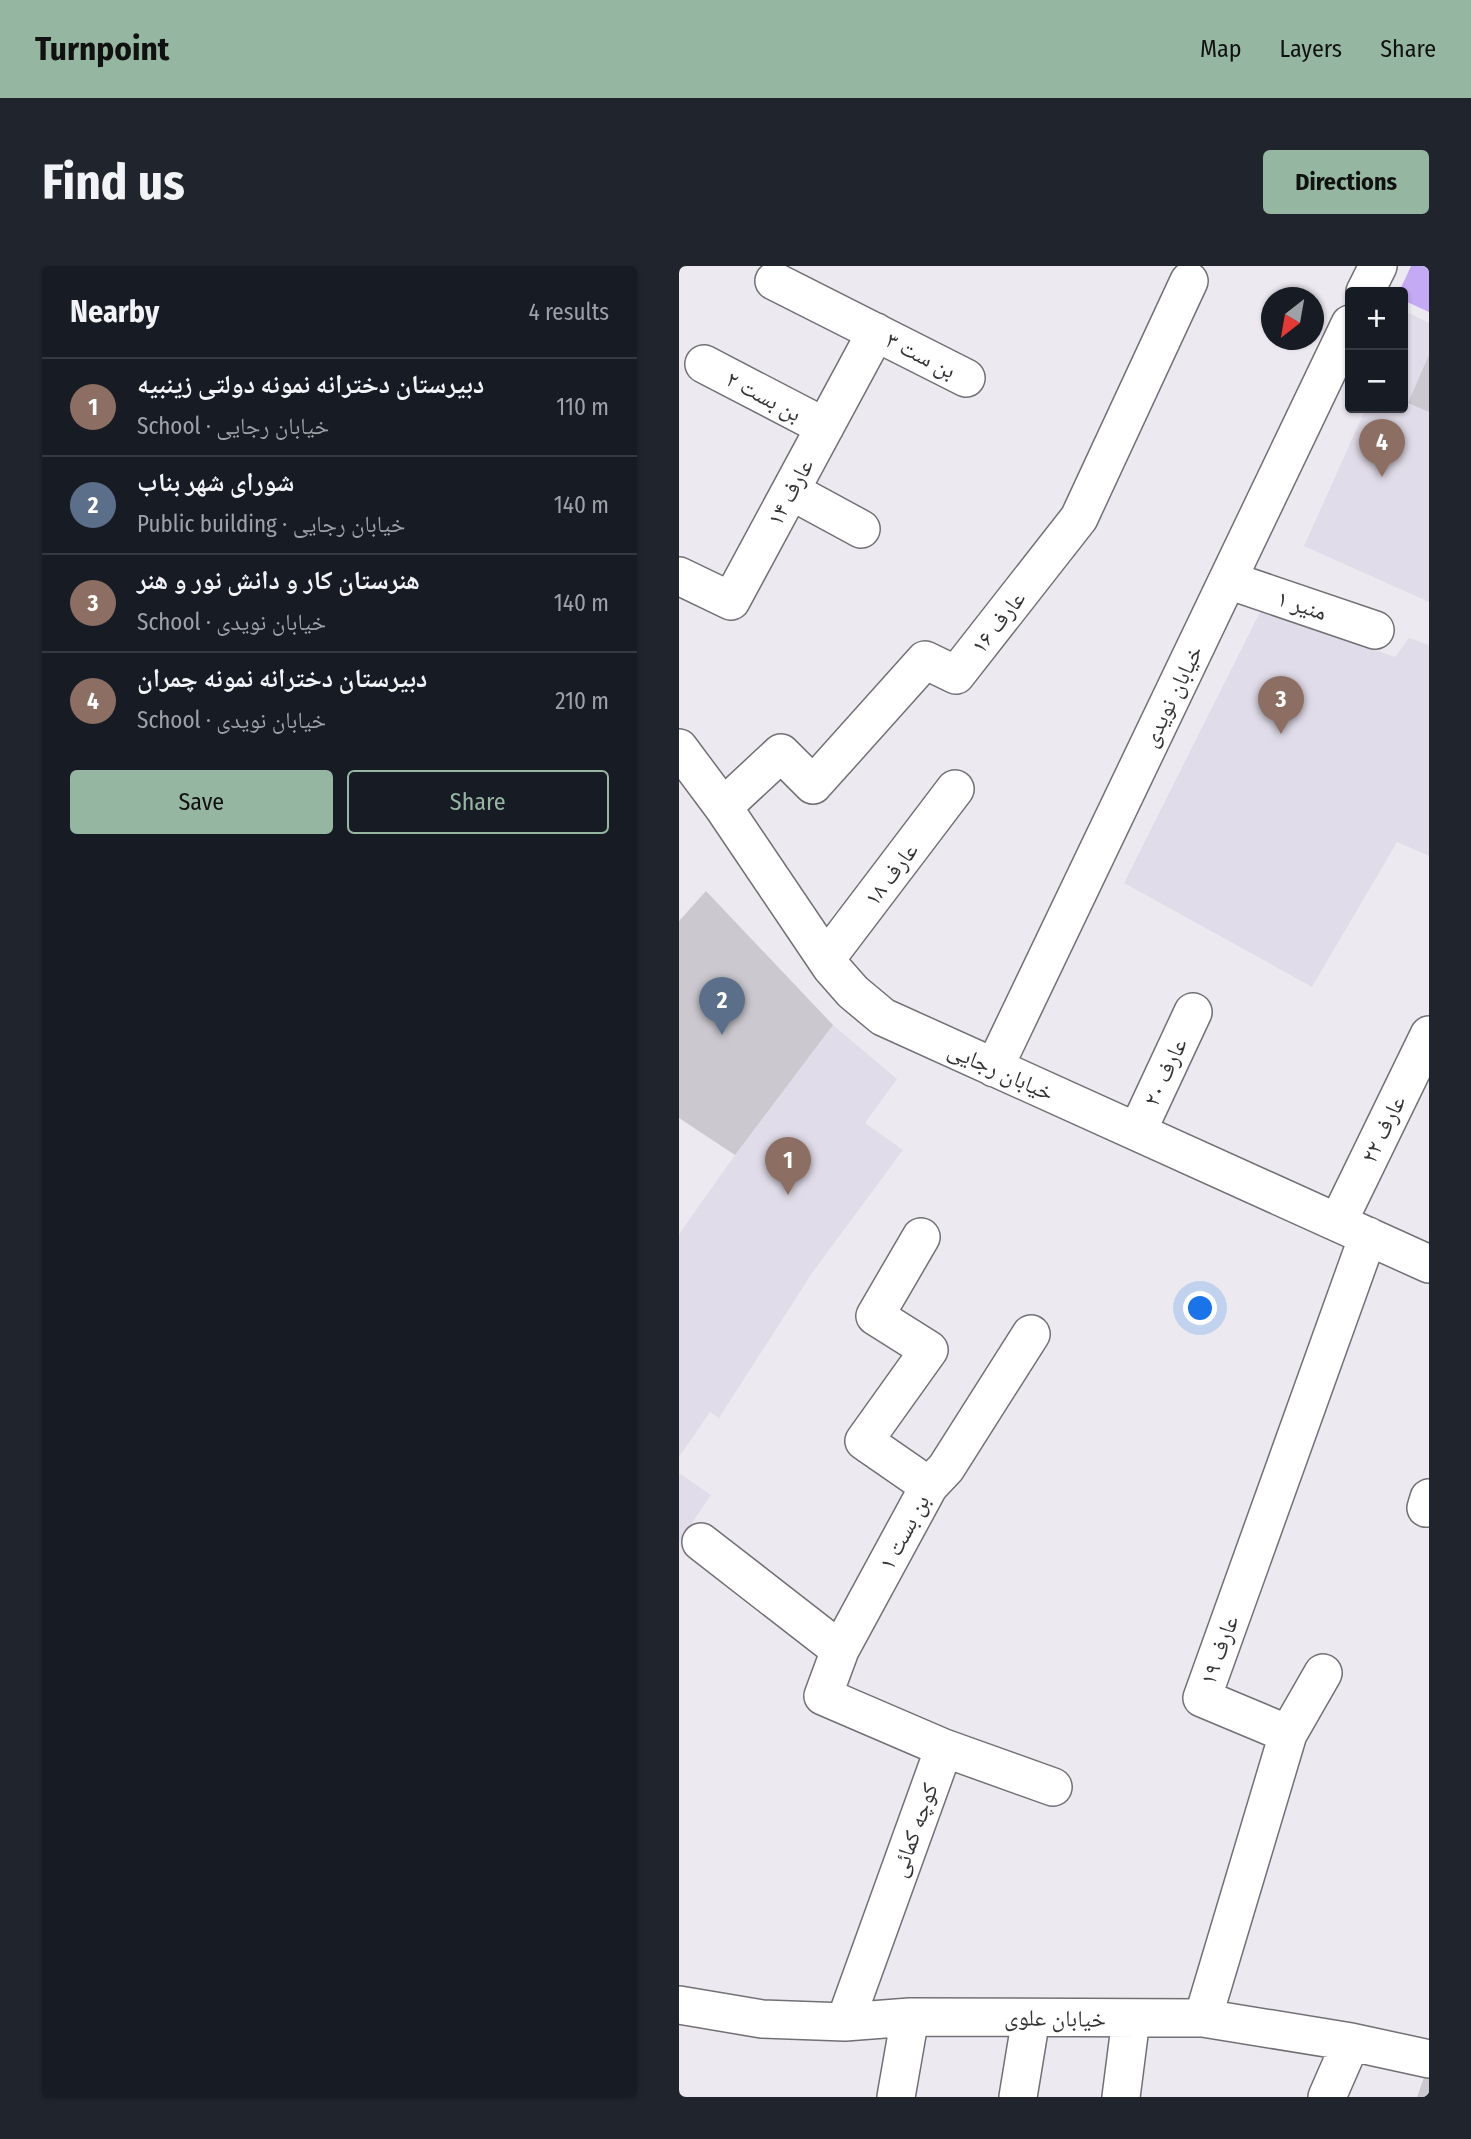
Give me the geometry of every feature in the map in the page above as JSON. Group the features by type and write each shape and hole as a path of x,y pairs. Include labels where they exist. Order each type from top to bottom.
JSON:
{"street":[{"path":"1368,287 1378,266"},
{"name":"بن ست ۳","path":"774,281 966,378"},
{"name":"عارف ۱۶","path":"723,807 781,753 813,785 925,660 956,675 1079,518 1189,281"},
{"name":"عارف ۱۴","path":"679,576 731,601 877,332"},
{"name":"خیابان نویدی","path":"995,1068 1345,334"},
{"name":"بن بست ۲","path":"703,364 825,428"},
{"path":"791,491 861,529"},
{"name":"منیر ۱","path":"1228,580 1375,629"},
{"name":"خیابان رجایی","path":"679,748 723,807 826,959 853,992 883,1017 1429,1264"},
{"name":"عارف ۱۸","path":"826,959 955,789"},
{"name":"عارف ۲۰","path":"1137,1132 1193,1012"},
{"name":"عارف ۲۲","path":"1353,1229 1429,1035"},
{"name":"عارف ۱۹","path":"1288,1734 1202,1698 1353,1229"},
{"name":"بن بست ۱","path":"921,1237 875,1315 929,1350 864,1441 929,1486 840,1650 823,1696 944,1748"},
{"path":"929,1486 946,1468 1031,1335"},
{"path":"701,1542 840,1650"},
{"path":"1203,2018 1288,1734 1323,1673"},
{"path":"944,1748 1053,1787"},
{"name":"کوچه کمائی","path":"845,2022 944,1748"},
{"name":"خیابان علوی","path":"679,2005 762,2019 845,2022 910,2017 1203,2018 1351,2042 1429,2059"},
{"path":"896,2097 910,2017"},
{"path":"1018,2097 1031,2018"},
{"path":"1121,2097 1131,2019"},
{"path":"1327,2097 1351,2042"}],"shaded area":[{"path":"1411,266 1429,266 1429,312 1408,302 1408,287 1401,287"},
{"path":"1409,313 1429,323 1429,602 1304,546 1364,413 1408,413"},
{"path":"1261,610 1395,657 1409,638 1429,645 1429,856 1397,842 1312,987 1124,883"},
{"path":"833,1025 897,1079 865,1123 903,1150 812,1273 719,1418 710,1412 679,1457 679,1234"},
{"path":"679,1473 711,1495 679,1542"}],"building":[{"path":"1429,355 1429,412 1408,403"},
{"path":"706,891 833,1025 735,1155 679,1118 679,921"},
{"path":"1427,2069 1429,2097 1417,2097"}],"place":[{"name":"دبیرستان دخترانه نمونه چمران","path":"1382,477"},
{"name":"هنرستان کار و دانش نور و هنر","path":"1281,734"},
{"name":"شورای شهر بناب","path":"722,1035"},
{"name":"دبیرستان دخترانه نمونه دولتی زینبیه","path":"788,1195"}]}
